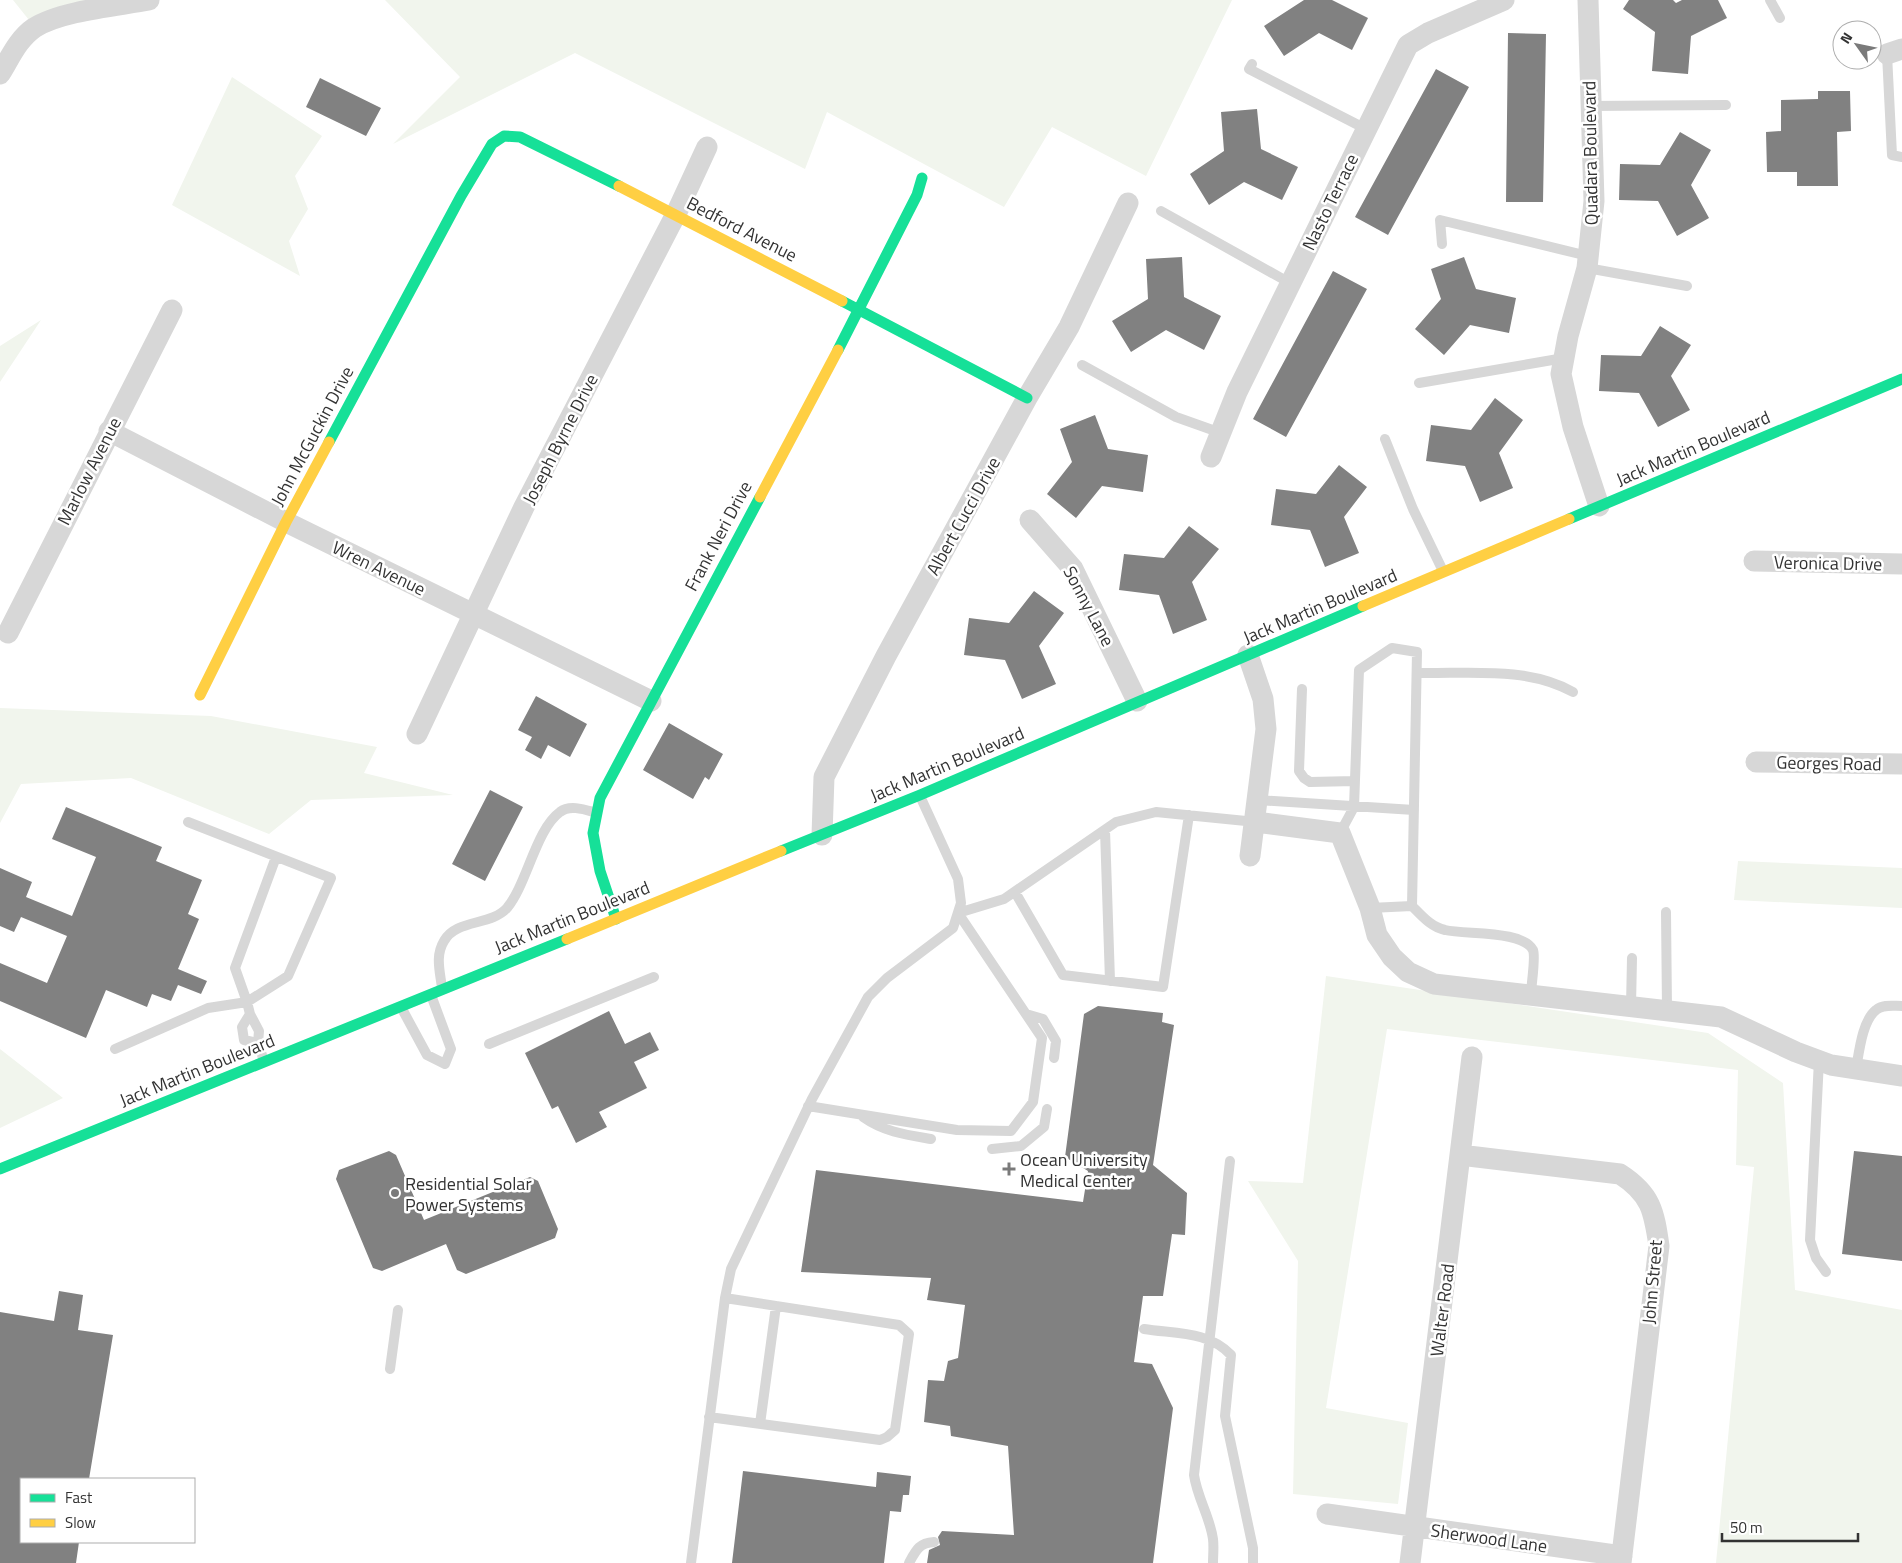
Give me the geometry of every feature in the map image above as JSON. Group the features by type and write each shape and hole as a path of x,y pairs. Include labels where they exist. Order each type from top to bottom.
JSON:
{"street":[{"path":"0,74 18,43 35,28 68,15 80,6 149,0"},
{"name":"Nasto Terrace","path":"1211,457 1237,392 1408,45 1428,33 1504,0"},
{"name":"Quadara Boulevard","path":"1588,0 1589,106 1594,201 1588,262 1561,374 1572,427 1599,506"},
{"name":"Bedford Avenue","path":"461,196 492,144 504,136 520,137 676,214 1027,398"},
{"name":"Joseph Byrne Drive","path":"417,734 524,507 676,214 707,147"},
{"name":"Frank Neri Drive","path":"616,918 600,871 593,833 600,798 860,310 917,195 922,178"},
{"name":"John McGuckin Drive","path":"200,695 286,522 461,196"},
{"name":"Albert Cucci Drive","path":"822,835 824,776 890,648 1027,398 1069,327 1128,203"},
{"name":"Marlow Avenue","path":"8,633 172,310"},
{"name":"Jack Martin Boulevard","path":"0,1169 920,795 1137,701 1902,379"},
{"name":"Wren Avenue","path":"109,431 286,522 651,701"},
{"name":"Sonny Lane","path":"1030,520 1073,569 1137,701"},
{"name":"Veronica Drive","path":"1754,561 1902,564"},
{"path":"1248,655 1263,699 1266,729 1256,822 1250,856"},
{"name":"Georges Road","path":"1756,762 1902,764"},
{"path":"1256,822 1340,833 1370,908 1377,935 1392,957 1408,972 1434,984 1721,1017 1819,1060 1856,1069 1902,1076"},
{"name":"Walter Road","path":"1410,1563 1472,1057"},
{"name":"John Street","path":"1460,1155 1620,1174 1637,1185 1646,1196 1654,1214 1659,1246 1621,1559"},
{"name":"Sherwood Lane","path":"1328,1514 1621,1559"}],"lane":[{"path":"1770,0 1780,18"},
{"path":"1894,51 1892,155 1902,157"},
{"path":"1252,64 1249,69 1366,129"},
{"path":"1589,106 1726,105"},
{"path":"1161,211 1290,283"},
{"path":"1442,244 1440,220 1588,262 1687,286"},
{"path":"1419,383 1564,358"},
{"path":"1082,365 1176,417 1220,433"},
{"path":"1385,439 1413,509 1444,572"},
{"path":"1340,833 1354,807 1359,670 1392,648 1417,652 1412,906 1426,920 1444,930 1516,938 1528,943 1534,951 1531,995"},
{"path":"1417,673 1520,675 1556,683 1573,692"},
{"path":"1302,689 1299,771 1310,782 1355,781"},
{"path":"691,1563 724,1298 731,1269 742,1242 808,1106 868,997 887,978 954,928 962,903 958,879 920,795"},
{"path":"1258,800 1414,810"},
{"path":"400,1006 427,1055 445,1064 451,1049 436,992 437,953 445,938 457,929 494,916 506,909 516,894 548,826 560,811 573,808 597,812"},
{"path":"958,912 1004,899 1116,822 1156,812 1256,822"},
{"path":"1015,892 1063,975 1163,988 1189,814"},
{"path":"115,1049 208,1008 247,1002 288,976 331,878 188,822"},
{"path":"1105,830 1110,981"},
{"path":"264,1062 258,1043 259,1031 250,1014 235,968 276,857"},
{"path":"1370,908 1412,906"},
{"path":"808,1106 957,1130 1011,1131 1033,1102 1042,1038 958,912"},
{"path":"1666,912 1667,1010"},
{"path":"1631,1006 1632,958"},
{"path":"489,1044 654,978"},
{"path":"1856,1069 1864,1031 1875,1011 1886,1005 1902,1006"},
{"path":"250,1014 242,1028 244,1040 258,1043"},
{"path":"1026,1014 1044,1019 1056,1041 1054,1058"},
{"path":"1819,1060 1810,1240 1816,1258 1826,1272"},
{"path":"992,1149 1021,1146 1044,1127 1047,1109"},
{"path":"861,1115 876,1126 901,1134 932,1139"},
{"path":"1213,1563 1214,1541 1211,1528 1196,1491 1194,1475 1230,1161"},
{"path":"709,1417 880,1440 895,1430 902,1384 908,1334 899,1325 724,1298"},
{"path":"760,1424 776,1306"},
{"path":"390,1369 398,1310"},
{"path":"1144,1329 1209,1338 1221,1345 1231,1356 1225,1416 1253,1548 1253,1563"},
{"path":"909,1563 916,1550 923,1543 934,1542"}],"shaded area":[{"path":"13,0 147,0 37,30"},
{"path":"385,0 1232,0 1146,176 1052,127 1004,207 827,112 805,169 575,53 393,144 460,77"},
{"path":"232,77 322,136 295,176 308,209 289,241 300,276 172,205"},
{"path":"41,320 0,382 0,346"},
{"path":"0,708 211,716 377,747 364,773 453,795 311,800 269,834 131,778 21,784 0,823"},
{"path":"1738,861 1902,868 1902,908 1734,900"},
{"path":"1326,976 1708,1033 1783,1083 1795,1290 1902,1310 1902,1563 1716,1563 1754,1167 1736,1165 1738,1070 1387,1029 1326,1408 1408,1423 1398,1504 1293,1494 1298,1261 1248,1181 1303,1183"},
{"path":"0,1049 63,1098 0,1128"}],"building":[{"path":"1304,0 1332,0 1368,18 1352,50 1319,33 1284,56 1264,26"},
{"path":"1629,0 1673,0 1676,3 1682,0 1718,0 1727,18 1691,36 1688,74 1652,71 1655,32 1623,9"},
{"path":"1508,33 1546,34 1543,202 1506,202"},
{"path":"1436,69 1469,87 1388,235 1355,217"},
{"path":"320,78 381,108 366,136 306,107"},
{"path":"1818,91 1850,91 1851,131 1837,132 1838,186 1797,186 1797,172 1767,172 1766,132 1781,131 1781,100 1818,99"},
{"path":"1257,109 1261,149 1298,167 1282,200 1244,182 1209,205 1190,174 1224,151 1221,112"},
{"path":"1680,132 1711,150 1691,185 1709,218 1677,236 1658,201 1619,200 1620,164 1660,165"},
{"path":"1182,257 1184,297 1221,316 1204,350 1166,330 1131,352 1112,321 1148,299 1146,259"},
{"path":"1464,257 1476,289 1516,298 1509,333 1470,325 1444,355 1415,329 1441,299 1431,269"},
{"path":"1333,271 1367,289 1286,437 1253,419"},
{"path":"1660,326 1691,345 1671,376 1690,410 1658,427 1639,393 1599,391 1601,355 1641,356"},
{"path":"1495,398 1523,420 1499,453 1513,488 1480,502 1465,466 1426,461 1431,425 1471,430"},
{"path":"1095,415 1108,449 1148,455 1143,492 1102,486 1076,518 1047,494 1072,462 1060,429"},
{"path":"1339,465 1367,487 1344,517 1359,553 1325,567 1310,530 1271,525 1276,489 1316,494"},
{"path":"1189,526 1219,549 1192,582 1207,620 1173,634 1159,595 1119,590 1124,554 1164,558"},
{"path":"1034,591 1064,613 1039,646 1056,684 1022,699 1005,660 964,655 969,618 1009,623"},
{"path":"536,696 587,724 570,757 548,745 541,759 525,750 532,737 518,730"},
{"path":"669,723 723,754 709,780 705,777 693,799 643,770"},
{"path":"490,790 523,807 485,881 452,864"},
{"path":"66,807 162,847 156,861 202,880 188,914 199,919 178,969 207,981 201,994 178,985 171,1001 152,994 147,1007 106,990 86,1038 0,1001 0,963 47,983 67,936 21,917 14,932 0,926 0,868 32,882 26,897 72,916 96,857 52,839"},
{"name":"Ocean University Medical Center","path":"1098,1006 1163,1013 1162,1022 1174,1025 1153,1165 1187,1193 1185,1235 1172,1234 1163,1296 1143,1296 1134,1362 1152,1364 1173,1408 1153,1563 927,1563 929,1550 940,1545 938,1537 942,1531 1014,1535 1008,1446 951,1436 950,1426 924,1422 928,1380 944,1381 948,1361 958,1358 965,1305 927,1300 931,1278 801,1272 816,1170 1083,1202 1088,1171 1065,1157 1084,1014"},
{"path":"609,1011 625,1044 650,1032 659,1050 634,1062 647,1088 599,1112 607,1127 576,1143 558,1106 552,1109 525,1053"},
{"path":"389,1151 396,1155 424,1220 530,1177 538,1181 558,1229 555,1238 466,1274 457,1270 446,1244 382,1271 373,1268 336,1179 339,1170"},
{"path":"1854,1151 1902,1156 1902,1261 1842,1254"},
{"path":"59,1291 83,1295 78,1330 113,1335 89,1478 20,1478 20,1543 79,1543 76,1563 0,1563 0,1312 54,1321"},
{"path":"743,1471 876,1487 877,1472 911,1476 909,1495 903,1495 901,1512 890,1511 884,1563 732,1563"}],"traffic: fast":[{"path":"329,442 461,196 492,144 504,136 520,137 619,186"},
{"path":"838,350 917,195 922,178"},
{"path":"842,301 1027,398"},
{"path":"1569,519 1902,379"},
{"path":"616,919 600,871 593,833 600,798 760,497"},
{"path":"781,851 920,795 1363,606"},
{"path":"0,1169 567,939"}],"traffic: slow":[{"path":"619,186 842,301"},
{"path":"760,497 838,350"},
{"path":"200,695 286,522 329,442"},
{"path":"1363,606 1569,519"},
{"path":"567,939 781,851"}],"place":[{"name":"Ocean University Medical Center","path":"1009,1169"},
{"name":"Residential Solar Power Systems","path":"395,1193"}]}
